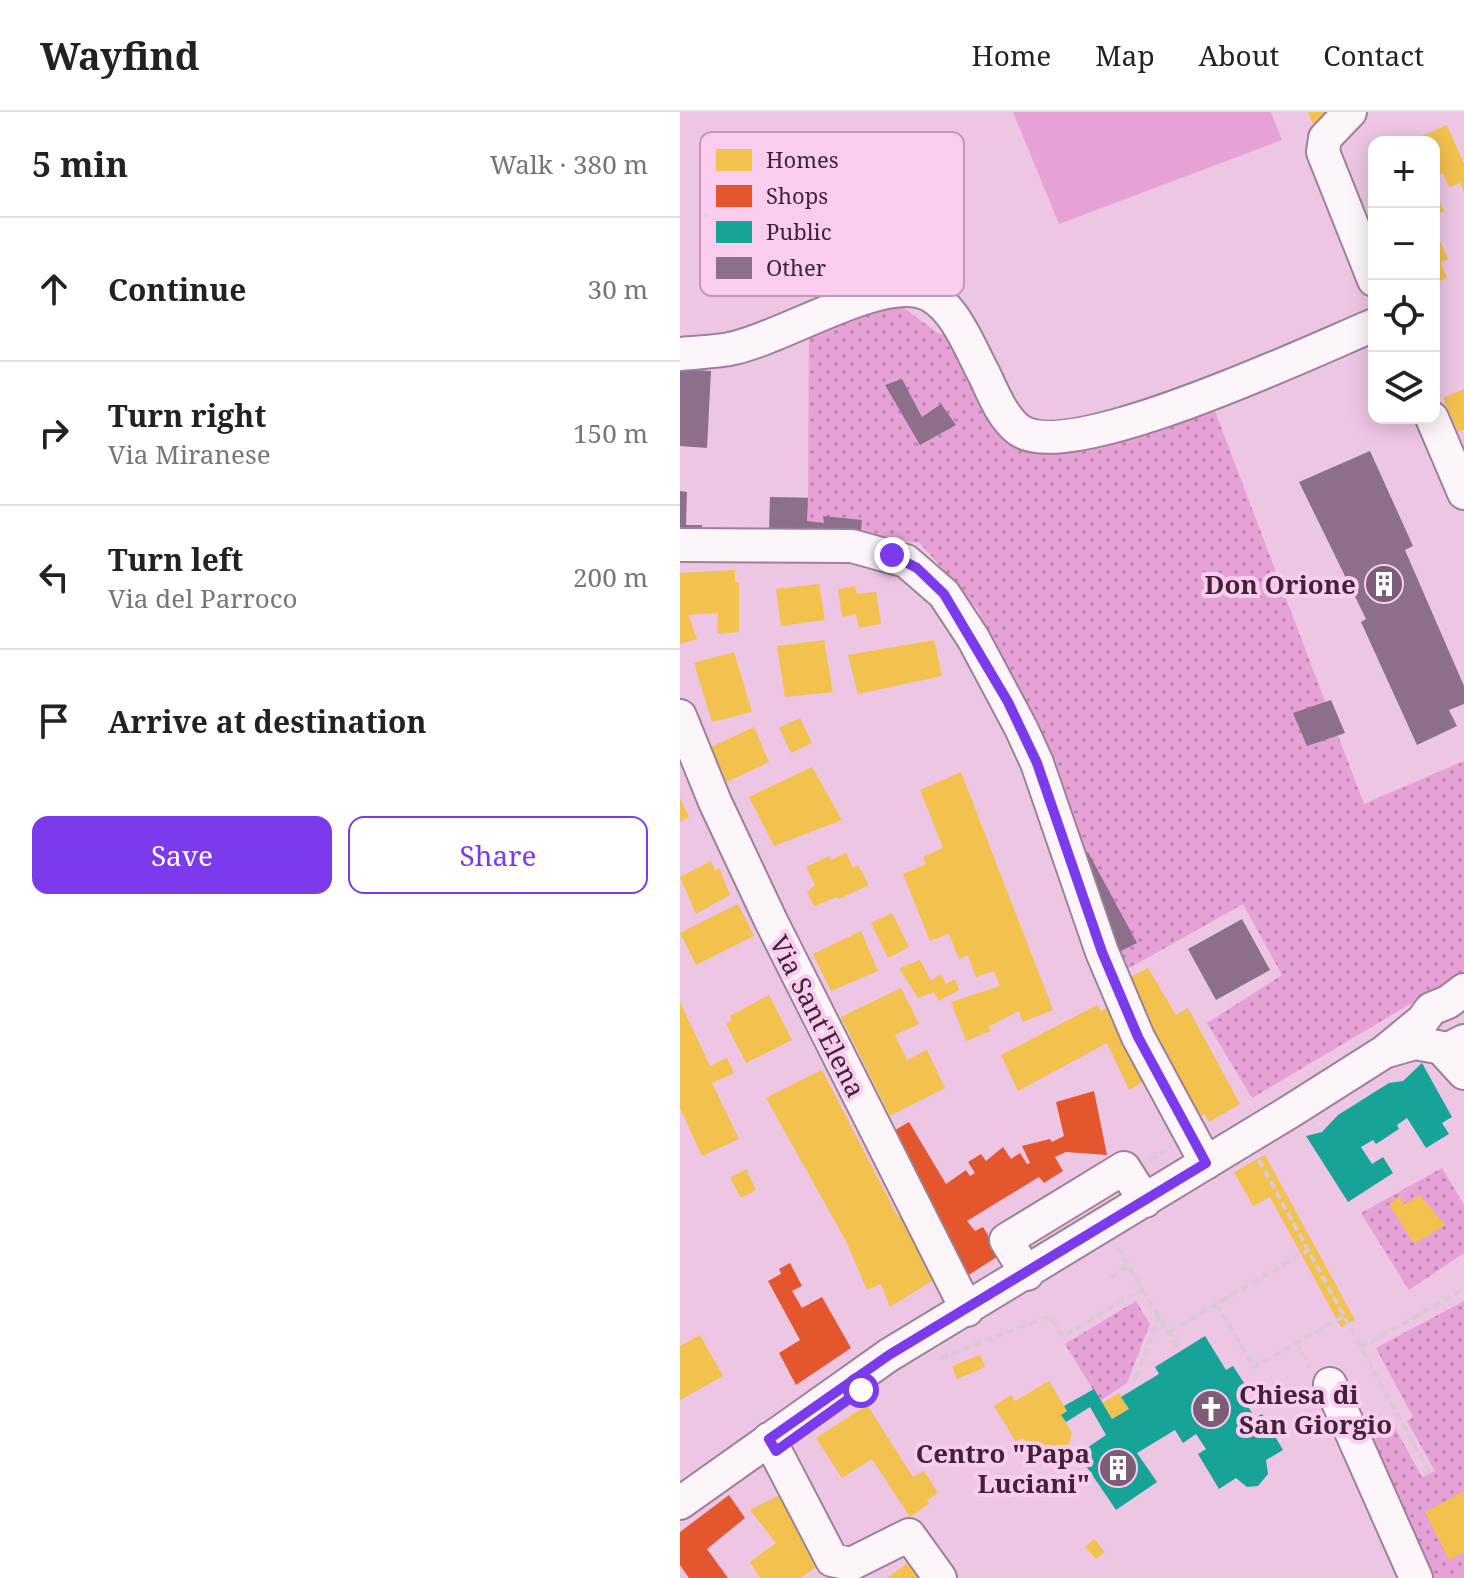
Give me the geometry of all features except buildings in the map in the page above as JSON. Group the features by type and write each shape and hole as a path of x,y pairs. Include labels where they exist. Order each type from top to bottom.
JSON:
{"street":[{"path":"1350,112 1325,138 1323,152 1368,265"},
{"path":"680,354 734,348 874,296"},
{"path":"933,296 960,329 1006,416 1021,431 1051,439 1149,416 1203,397 1368,328"},
{"path":"1435,424 1464,493"},
{"path":"680,545 852,546 877,551 917,568 944,594 1008,702 1037,763 1102,952 1138,1037 1206,1163"},
{"name":"Via Sant'Elena","path":"680,716 715,802 765,908 967,1310"},
{"path":"680,1503 889,1355 1027,1274 1384,1052 1448,1022 1464,1073"},
{"path":"1323,1382 1416,1578"},
{"path":"769,1439 832,1560 851,1564 909,1535 940,1578"}],"path":[{"path":"1141,1167 1174,1145"},
{"path":"1258,1158 1430,1474"},
{"path":"1112,1239 1180,1351"},
{"path":"1169,1332 1308,1250"},
{"path":"1111,1277 1129,1266"},
{"path":"930,1363 1045,1318 1051,1318 1063,1337 1143,1289"},
{"path":"1360,1348 1464,1289"},
{"path":"1216,1304 1254,1367 1344,1316"},
{"path":"1136,1378 1159,1316"},
{"path":"1297,1342 1323,1382"}],"shaded area":[{"path":"1013,112 1271,112 1282,140 1059,224"},
{"path":"897,303 939,334 954,333 1022,439 1207,390 1364,804 1464,761 1464,972 1252,1098 1207,1023 1282,975 1243,904 1124,971 1055,759 1009,677 978,610 920,543 867,535 769,533 770,497 808,497 809,328"},
{"path":"1442,1168 1464,1205 1464,1253 1409,1290 1361,1213"},
{"path":"1136,1301 1150,1324 1127,1383 1100,1401 1065,1344"},
{"path":"1464,1301 1464,1578 1433,1578 1397,1492 1391,1494 1368,1442 1395,1428 1422,1477 1435,1471 1407,1421 1413,1417 1376,1348"}],"place":[{"name":"Don Orione","path":"1384,584"},
{"name":"Chiesa di San Giorgio","path":"1211,1409"},
{"name":"Centro \"Papa Luciani\"","path":"1118,1468"}],"route":[{"path":"861,1390 776,1451 769,1439 832,1393 889,1355 1206,1163 1138,1037 1102,952 1037,763 1008,702 959,614 944,594 917,568 892,555"}]}
